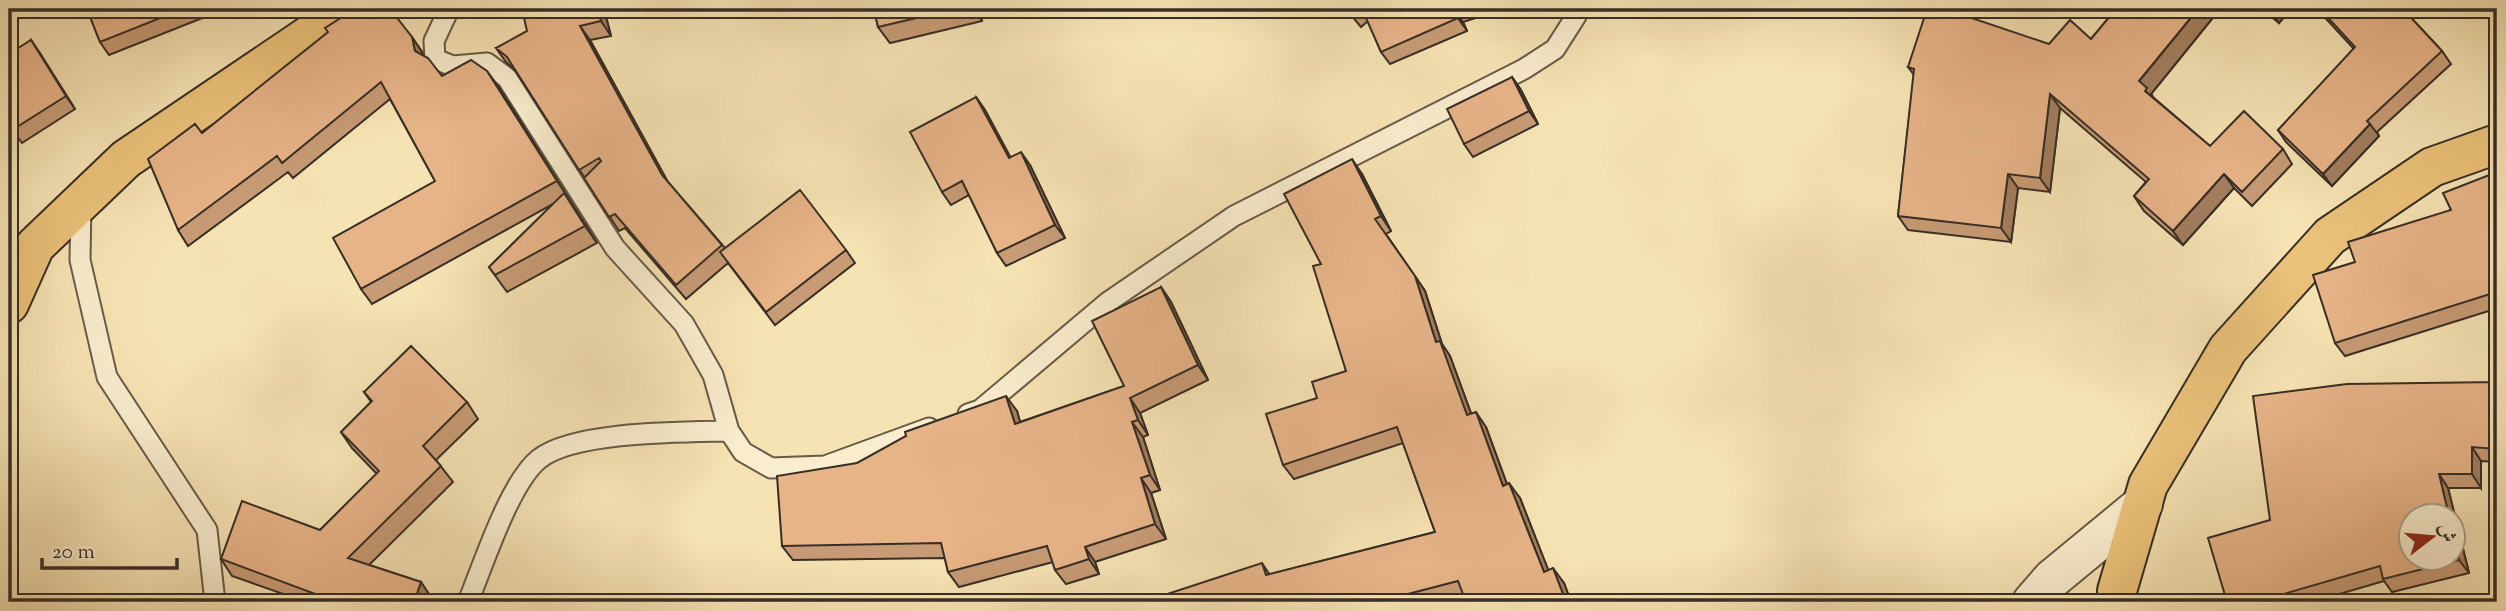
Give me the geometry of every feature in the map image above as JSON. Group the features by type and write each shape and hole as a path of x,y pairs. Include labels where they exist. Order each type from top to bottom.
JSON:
{"main road":[{"path":"9,304 35,246 126,159 348,9"},
{"path":"2118,602 2117,591 2148,485 2228,349 2330,236 2432,167 2497,144"}],"street":[{"path":"2032,602 2052,579 2143,504"}],"lane":[{"path":"449,9 434,41 435,60 453,66 487,63 507,78 615,248 684,324 713,375 729,430 743,452 771,468 825,466 980,410 1108,302 1234,216 1524,69 1555,49 1578,9"},
{"path":"81,204 80,260 107,377 207,530 215,602"},
{"path":"468,602 513,493 539,459 569,443 656,433 729,430"}],"building":[{"path":"87,9 183,9 100,42"},
{"path":"352,9 390,9 412,37 415,51 428,58 442,76 471,60 487,71 557,181 361,289 333,238 435,181 381,82 282,163 277,156 178,230 148,159 195,124 202,133 328,32 325,28"},
{"path":"522,9 598,9 601,21 580,26 662,175 722,245 676,285 615,214 609,217 584,178 601,161 599,158 579,170 507,57 496,48 527,31"},
{"path":"874,9 955,9 878,27"},
{"path":"1362,9 1454,9 1458,18 1381,52"},
{"path":"1927,9 1945,9 2049,44 2070,20 2091,39 2116,9 2198,9 2139,81 2147,88 2145,91 2210,146 2244,111 2283,149 2242,192 2224,174 2173,231 2134,196 2149,179 2050,94 2040,178 2008,174 2001,228 1898,216 1914,69 1908,67"},
{"path":"2320,9 2403,9 2442,51 2367,121 2370,124 2323,174 2278,130 2355,47"},
{"path":"2491,9 2497,9 2497,37"},
{"path":"31,40 66,96 12,130 9,124 9,54"},
{"path":"1512,77 1529,111 1464,144 1447,109"},
{"path":"976,97 1009,158 1021,152 1055,225 997,253 962,181 942,192 910,132"},
{"path":"1352,159 1381,216 1375,219 1415,276 1436,342 1440,341 1467,415 1476,412 1503,486 1509,483 1544,572 1553,568 1566,602 1466,602 1458,581 1377,602 1143,602 1262,563 1266,575 1435,532 1397,427 1283,465 1266,414 1317,398 1312,382 1346,371 1313,266 1321,264 1284,194"},
{"path":"2497,172 2497,318 2490,294 2335,343 2313,275 2355,262 2348,242 2451,210 2443,193"},
{"path":"800,190 846,250 766,312 720,252"},
{"path":"564,193 585,226 495,275 489,267"},
{"path":"1161,287 1198,365 1130,398 1138,420 1132,422 1150,475 1141,478 1155,524 1085,547 1089,559 1055,570 1047,546 948,572 941,543 782,546 777,476 857,463 906,436 905,432 1006,396 1015,424 1124,386 1092,321"},
{"path":"411,346 467,402 423,446 441,466 348,558 421,582 414,602 319,602 321,596 221,559 242,501 320,530 379,471 341,432 372,401 364,392"},
{"path":"2497,382 2497,449 2472,447 2472,474 2439,474 2446,503 2398,503 2398,572 2411,572 2383,579 2380,566 2256,602 2227,602 2208,538 2270,520 2253,396 2347,384"},
{"path":"534,594 540,602 521,602"}]}
